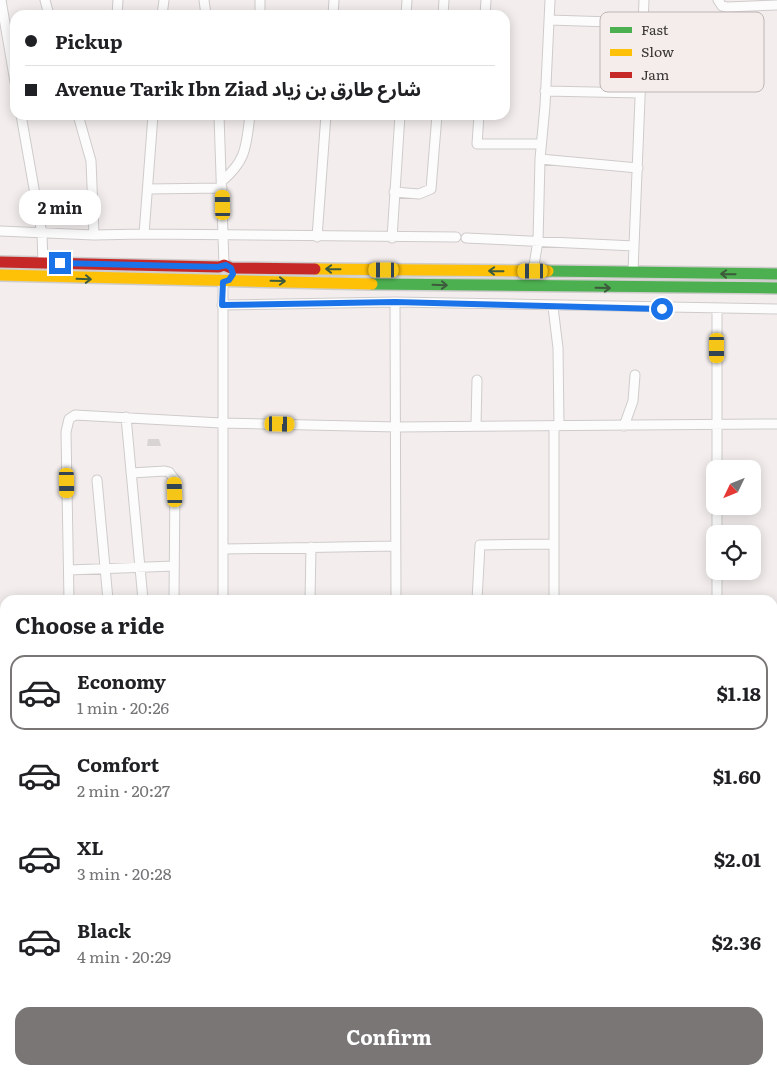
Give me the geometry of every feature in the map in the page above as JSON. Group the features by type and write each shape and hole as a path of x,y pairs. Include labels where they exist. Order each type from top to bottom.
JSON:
{"main road":[{"path":"0,262 224,267 777,274"},
{"path":"224,267 233,274 224,281"},
{"path":"0,275 90,279 496,287 777,288"}],"street":[{"path":"1,0 10,53"},
{"path":"533,271 538,241 540,159 550,0"},
{"path":"718,0 722,6 727,7 767,3 777,5"},
{"path":"549,20 600,22"},
{"path":"545,91 640,93 633,271"},
{"path":"22,120 42,234 44,263"},
{"path":"79,120 91,161 94,235"},
{"path":"144,234 153,120"},
{"path":"219,120 224,267"},
{"path":"148,188 222,184 241,161 246,148 249,120"},
{"path":"317,237 326,120"},
{"path":"392,238 400,120"},
{"path":"394,192 420,194 431,189 437,120"},
{"path":"479,120 477,144 541,144"},
{"path":"540,159 638,168"},
{"path":"0,231 94,235 461,238 634,246"},
{"path":"223,595 222,305 224,281"},
{"path":"222,305 395,302 717,310 777,309"},
{"path":"395,302 397,427 394,546 396,595"},
{"path":"554,307 558,353 554,595"},
{"path":"717,310 717,460"},
{"path":"624,426 633,401 635,375"},
{"path":"476,380 476,425"},
{"path":"68,595 66,444 69,419 75,415 222,423 397,427 777,424"},
{"path":"126,417 142,595"},
{"path":"131,473 165,471 173,476 175,504 174,595"},
{"path":"97,480 107,595"},
{"path":"477,595 480,545 554,544"},
{"path":"223,549 394,546"},
{"path":"310,595 311,547"},
{"path":"69,570 104,567 174,566"},
{"path":"717,580 717,595"}],"building":[{"path":"148,439 159,439 161,446 147,446"}],"traffic: fast":[{"path":"548,271 777,274"},
{"path":"372,284 777,288"}],"traffic: slow":[{"path":"315,269 548,271"},
{"path":"0,275 372,284"}],"traffic: jam":[{"path":"0,262 219,267 224,265 231,268 315,269"}],"route":[{"path":"60,263 213,267 226,265 231,268 233,274 229,280 223,282 222,305 395,302 662,309"}]}
